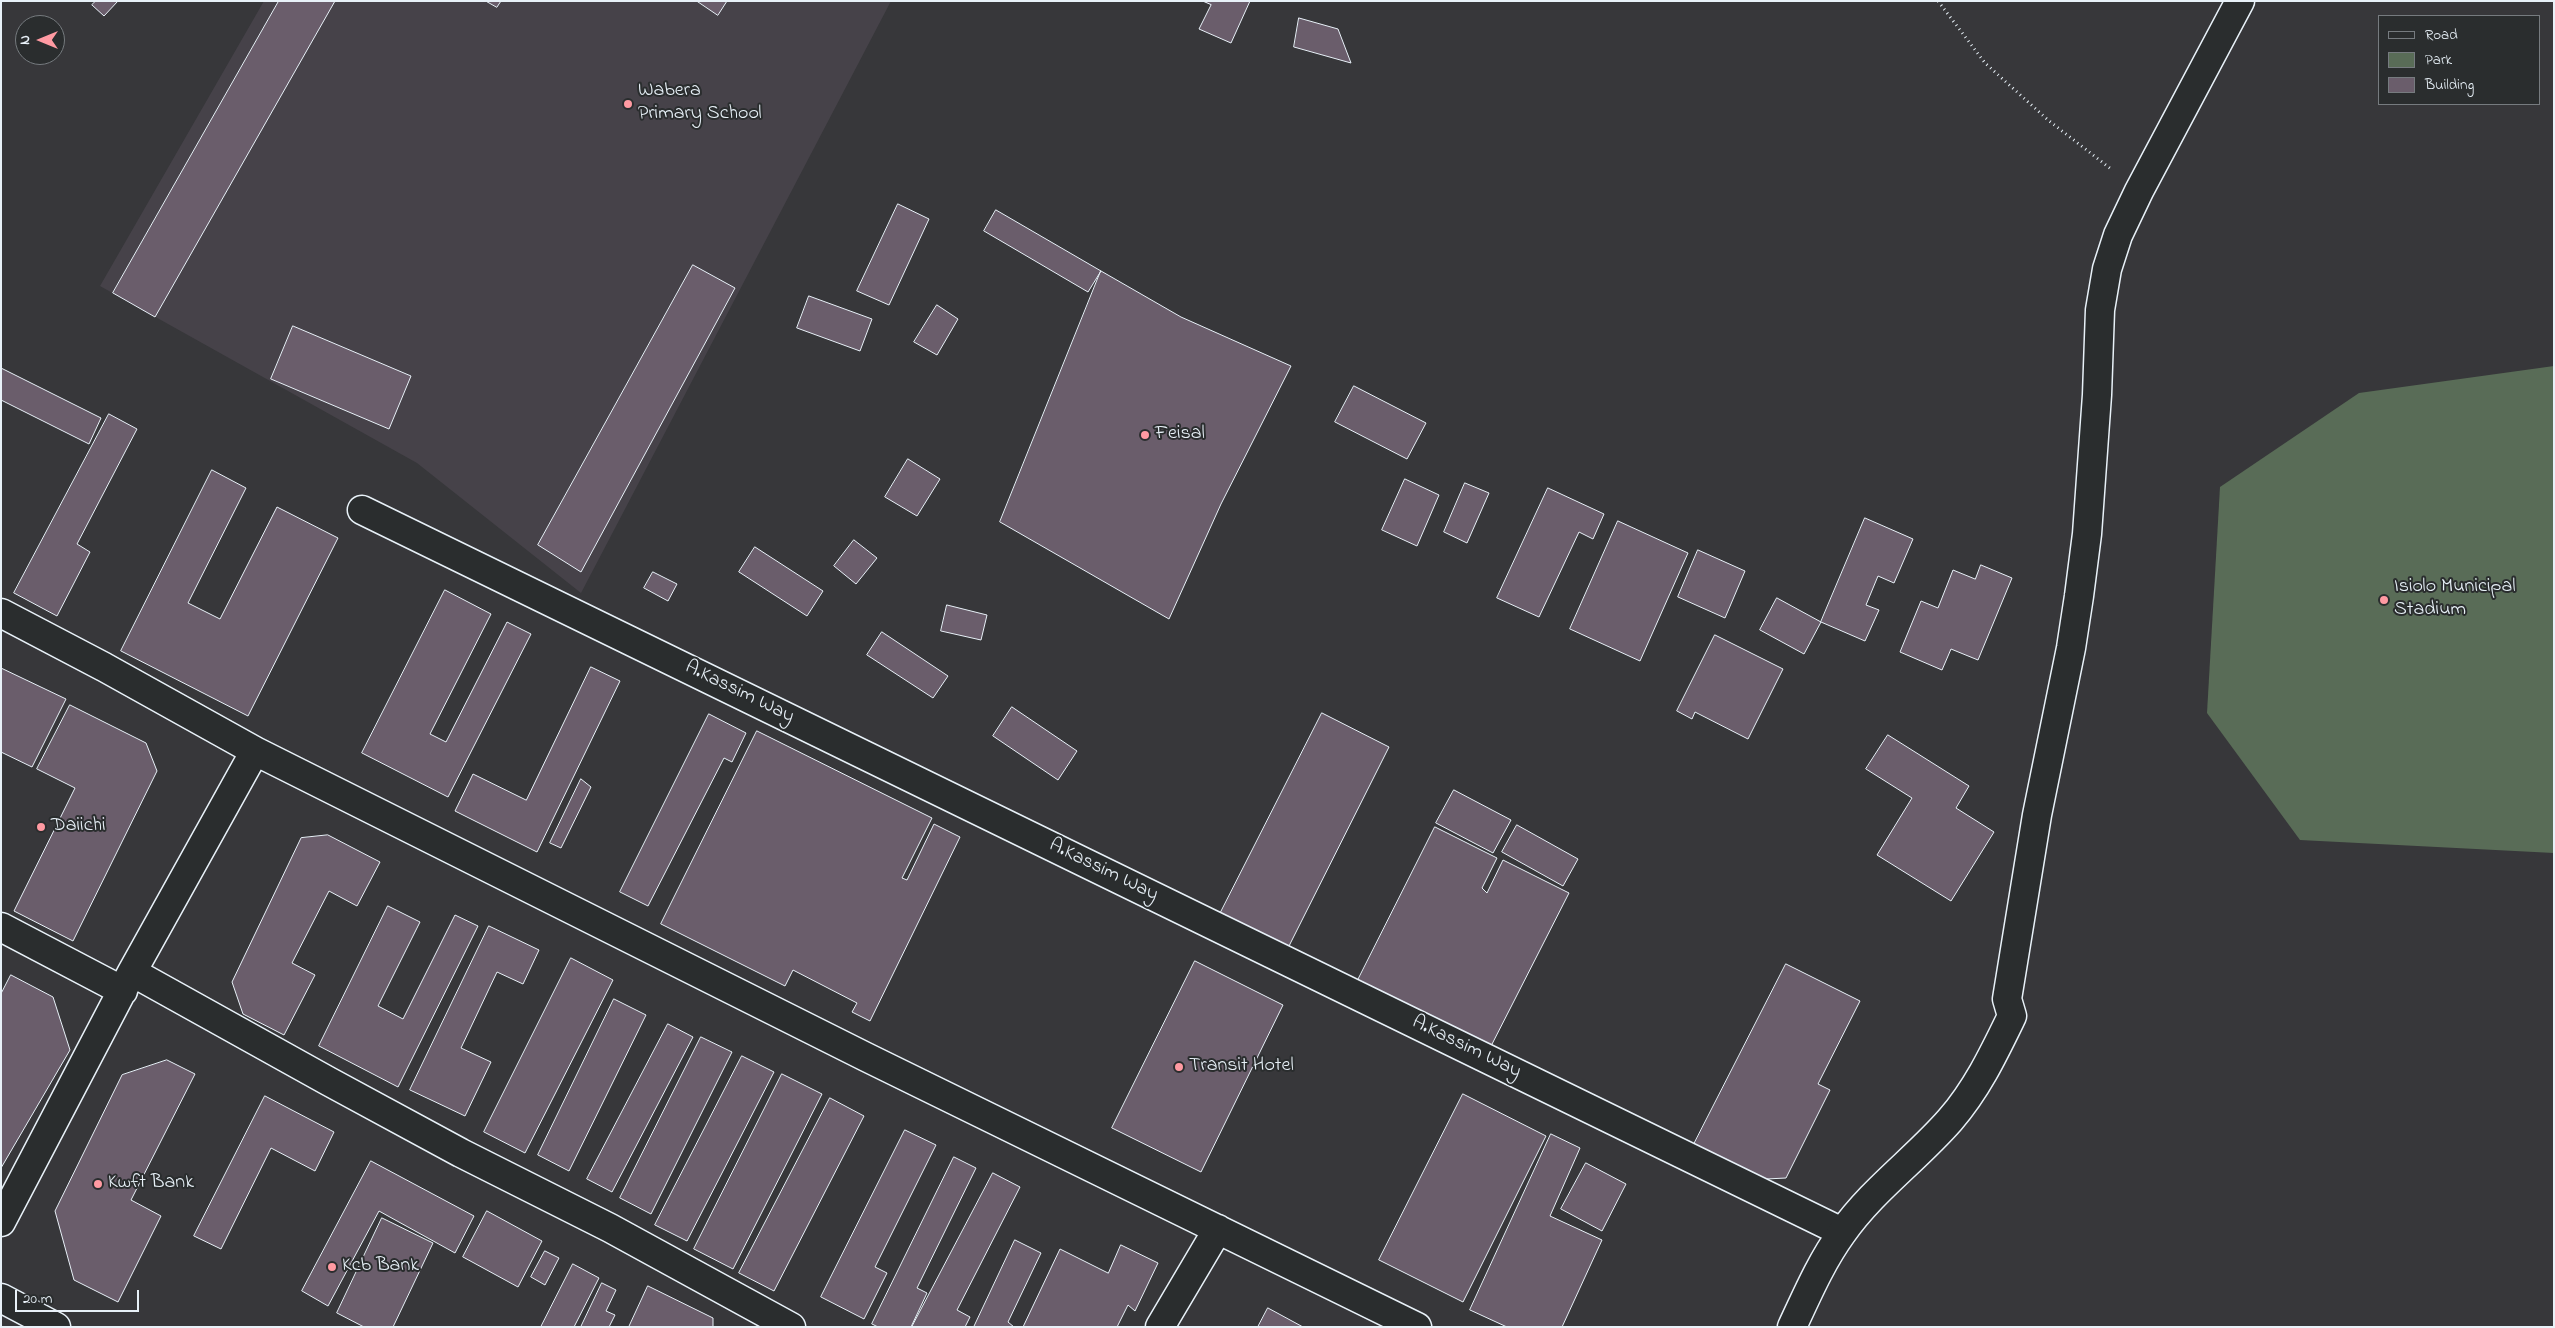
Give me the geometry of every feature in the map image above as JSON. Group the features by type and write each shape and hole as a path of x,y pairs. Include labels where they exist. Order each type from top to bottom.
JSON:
{"street":[{"path":"1792,1327 1814,1278 1842,1232 1870,1199 1951,1118 1980,1081 2012,1016 2007,999 2037,815 2071,648 2081,578 2097,395 2100,310 2107,268 2118,235 2139,191 2240,1"},
{"name":"A.Kassim Way","path":"362,510 1842,1232"},
{"path":"1,613 104,667 255,751 866,1056 1417,1327"},
{"path":"1,1222 127,982 255,751"},
{"path":"1,927 127,982 369,1104 610,1228 791,1327"},
{"path":"1160,1327 1218,1229"},
{"path":"1,1298 56,1327"}],"path":[{"path":"1938,1 1985,63 2048,120 2139,191"}],"shaded area":[{"path":"264,1 891,1 581,593 417,463 100,286"}],"green space":[{"name":"Isiolo Municipal Stadium","path":"2554,366 2554,853 2300,840 2207,713 2220,487 2359,393"}],"building":[{"path":"96,1 118,1 104,16 92,5"},
{"path":"279,1 335,1 155,317 113,293"},
{"path":"486,1 501,1 497,7"},
{"path":"697,1 727,1 718,15"},
{"path":"1203,1 1250,1 1231,43 1199,29 1211,5"},
{"path":"1299,18 1338,29 1351,63 1294,47"},
{"path":"898,204 929,219 889,305 857,291"},
{"path":"996,210 1101,271 1088,292 984,231"},
{"path":"693,265 735,288 581,572 538,545"},
{"name":"Feisal","path":"1101,271 1181,317 1291,366 1221,504 1169,619 1000,522"},
{"path":"809,296 872,319 860,351 797,328"},
{"path":"937,305 958,319 937,355 914,342"},
{"path":"293,326 411,376 389,429 271,379"},
{"path":"1,368 101,418 89,444 1,400"},
{"path":"1354,386 1426,423 1407,459 1335,422"},
{"path":"109,414 137,429 77,544 90,552 57,616 14,593"},
{"path":"908,459 940,479 917,516 885,497"},
{"path":"212,470 246,488 188,603 220,619 277,507 338,538 248,716 121,651"},
{"path":"1405,479 1439,495 1417,546 1382,530"},
{"path":"1465,483 1489,493 1467,543 1444,532"},
{"path":"1548,488 1604,514 1593,539 1579,532 1539,617 1497,598"},
{"path":"1865,518 1913,539 1894,583 1878,576 1866,605 1879,610 1865,641 1821,622"},
{"path":"1618,521 1688,553 1640,661 1570,629"},
{"path":"854,540 877,558 856,584 834,566"},
{"path":"755,547 823,591 807,616 739,572"},
{"path":"1698,550 1745,571 1725,618 1678,597"},
{"path":"1981,565 2012,578 1978,660 1951,649 1942,670 1900,652 1921,601 1938,608 1953,570 1975,579"},
{"path":"653,572 677,584 668,601 644,588"},
{"path":"445,590 491,614 430,734 446,742 507,622 531,634 448,797 362,753"},
{"path":"1777,598 1821,622 1804,654 1760,630"},
{"path":"947,605 987,615 981,640 941,631"},
{"path":"882,632 948,676 933,698 867,655"},
{"path":"1715,635 1783,669 1748,739 1695,712 1692,719 1677,711"},
{"path":"591,667 620,681 537,852 455,811 473,774 526,800"},
{"path":"1,668 66,699 32,767 1,752"},
{"path":"70,705 146,743 157,771 73,941 14,911 75,788 37,769"},
{"path":"1012,707 1077,751 1058,780 993,736"},
{"path":"1322,713 1389,747 1288,948 1220,914"},
{"path":"709,714 746,733 732,762 724,758 648,906 620,892"},
{"path":"757,731 932,818 902,878 907,880 934,824 960,837 870,1021 852,1012 857,1003 793,970 785,986 661,924"},
{"path":"1888,735 1969,786 1956,808 1994,832 1951,901 1877,855 1912,798 1866,769"},
{"path":"581,779 591,787 561,848 550,843"},
{"path":"1454,790 1511,820 1493,853 1436,823"},
{"path":"1517,825 1578,859 1563,886 1502,852"},
{"path":"1435,827 1497,858 1482,888 1487,893 1503,860 1569,893 1488,1052 1356,984"},
{"path":"328,835 380,862 357,906 329,891 292,963 315,975 284,1035 243,1014 232,982 301,838"},
{"path":"388,906 420,922 378,1006 403,1019 455,915 478,926 398,1087 319,1046"},
{"path":"489,926 539,950 523,984 497,972 461,1048 491,1062 465,1116 410,1090"},
{"path":"571,958 613,980 525,1153 484,1132"},
{"path":"1195,961 1283,1005 1201,1172 1112,1128"},
{"path":"1786,964 1860,1001 1818,1084 1830,1090 1786,1178 1746,1180 1690,1152"},
{"path":"11,975 53,997 70,1050 1,1168 1,994"},
{"path":"614,999 646,1015 569,1171 538,1155"},
{"path":"668,1024 693,1037 612,1192 587,1179"},
{"path":"701,1037 732,1052 651,1214 620,1198"},
{"path":"742,1056 774,1072 687,1241 655,1225"},
{"path":"167,1060 195,1074 131,1200 161,1216 118,1302 74,1280 55,1211 122,1075"},
{"path":"782,1074 822,1094 733,1269 694,1249"},
{"path":"1463,1094 1546,1136 1463,1302 1379,1260"},
{"path":"265,1096 334,1132 315,1171 271,1148 221,1249 194,1236"},
{"path":"830,1098 864,1116 774,1291 739,1273"},
{"path":"905,1130 936,1145 875,1267 887,1273 864,1319 821,1297"},
{"path":"1551,1134 1580,1148 1550,1216 1602,1240 1562,1327 1507,1327 1470,1310"},
{"path":"954,1157 976,1168 917,1288 927,1293 911,1327 878,1327 872,1324"},
{"path":"371,1161 474,1216 455,1253 379,1211 328,1306 302,1291"},
{"path":"1586,1163 1626,1184 1602,1231 1561,1209"},
{"path":"993,1173 1020,1187 957,1310 970,1317 965,1327 912,1327"},
{"path":"487,1211 542,1241 518,1287 463,1257"},
{"path":"382,1218 433,1243 393,1327 364,1327 337,1313"},
{"path":"1015,1240 1041,1253 1008,1322 1014,1327 974,1327"},
{"path":"1121,1245 1158,1263 1135,1311 1128,1305 1117,1327 1023,1327 1060,1249 1108,1273"},
{"path":"545,1251 559,1258 545,1285 531,1277"},
{"path":"573,1264 599,1278 574,1327 541,1327"},
{"path":"602,1283 616,1290 606,1311 615,1315 609,1327 581,1327"},
{"path":"648,1286 713,1318 713,1327 629,1327"},
{"path":"1268,1308 1303,1327 1258,1327"}],"place":[{"name":"Wabera Primary School","path":"628,104"},
{"name":"Feisal","path":"1145,435"},
{"name":"Isiolo Municipal Stadium","path":"2384,600"},
{"name":"Daiichi","path":"41,827"},
{"name":"Transit Hotel","path":"1179,1067"},
{"name":"Kwft Bank","path":"98,1184"},
{"name":"Kcb Bank","path":"332,1267"}]}
